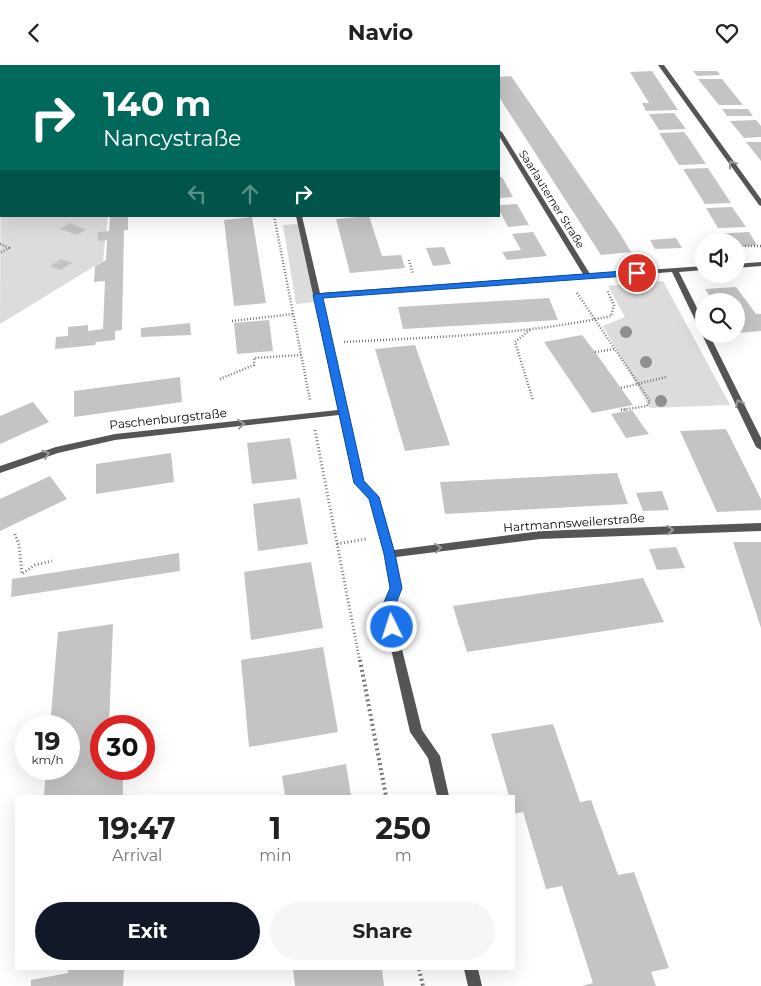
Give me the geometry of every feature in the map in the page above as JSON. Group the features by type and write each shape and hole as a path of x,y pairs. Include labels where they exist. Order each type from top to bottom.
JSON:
{"street":[{"path":"661,65 761,204"},
{"name":"Saarlauterner Straße","path":"500,134 588,277"},
{"path":"299,217 359,483 374,497 390,554 396,588 388,609 416,732 434,756 443,795"},
{"path":"745,265 761,264"},
{"path":"318,295 695,269"},
{"path":"674,270 695,313"},
{"path":"709,343 761,447"},
{"name":"Paschenburgstraße","path":"0,470 56,450 115,437 344,413"},
{"name":"Hartmannsweilerstraße","path":"390,554 540,535 761,527"},
{"path":"471,970 475,986"}],"path":[{"path":"274,217 386,795"},
{"path":"0,244 9,248 0,253"},
{"path":"745,246 761,246"},
{"path":"329,343 531,330 595,320 611,316 614,305 600,276"},
{"path":"566,278 650,401 647,406 621,410"},
{"path":"232,321 293,314"},
{"path":"531,330 515,342 533,400"},
{"path":"595,352 615,349"},
{"path":"220,379 254,365 254,358 301,355"},
{"path":"621,388 666,377"},
{"path":"16,534 22,574 35,565 52,561"},
{"path":"337,544 384,535"},
{"path":"419,970 423,986"}],"shaded area":[{"path":"0,217 108,217 103,261 0,324"},
{"path":"298,224 316,302 296,304 283,225"},
{"path":"663,281 730,405 650,408 603,326 625,317 608,286"}],"building":[{"path":"652,71 678,110 646,111 642,103 649,103 630,72"},
{"path":"693,71 717,71 720,75 697,76"},
{"path":"511,76 631,252 601,255 500,99 500,77"},
{"path":"698,79 722,79 743,105 719,105"},
{"path":"722,109 748,109 753,116 727,116"},
{"path":"674,113 686,129 659,130 649,114"},
{"path":"756,120 761,126 761,137 744,138 730,121"},
{"path":"684,132 706,164 679,165 659,133"},
{"path":"746,142 761,142 761,161 754,152"},
{"path":"708,168 731,203 705,204 683,169"},
{"path":"500,177 502,177 513,197 500,198"},
{"path":"517,204 529,225 508,227 500,212 500,205"},
{"path":"732,207 746,227 718,228 706,208"},
{"path":"110,217 128,217 128,230 124,230 122,330 115,331 115,340 96,342 95,345 55,349 56,337 68,336 68,327 88,325 88,331 103,329 105,281 94,282 95,266 106,260 107,240 98,241 98,232 109,231"},
{"path":"252,217 266,303 234,306 224,220"},
{"path":"369,217 382,256 401,255 405,268 350,273 336,219"},
{"path":"70,223 86,230 77,235 60,229"},
{"path":"533,232 547,256 507,260 502,252 521,250 512,234"},
{"path":"749,232 757,245 745,247 745,233 732,233"},
{"path":"676,238 682,248 655,249 650,240"},
{"path":"444,247 451,264 433,266 426,248"},
{"path":"61,259 72,263 60,270 50,266"},
{"path":"736,287 740,293 708,293 705,289"},
{"path":"549,298 558,320 403,329 398,307"},
{"path":"745,299 756,314 761,314 761,331 745,332"},
{"path":"269,320 273,351 237,354 234,323"},
{"path":"190,323 191,335 141,337 141,328"},
{"path":"582,335 633,405 592,413 544,342"},
{"path":"415,345 450,445 405,451 375,349"},
{"path":"180,377 182,402 74,417 74,391"},
{"path":"33,402 49,422 0,444 0,416"},
{"path":"632,410 649,434 626,438 611,414"},
{"path":"726,429 761,499 761,510 717,512 680,431"},
{"path":"290,438 297,479 252,484 247,443"},
{"path":"171,453 174,482 96,494 96,464"},
{"path":"617,473 628,504 445,514 440,482"},
{"path":"50,476 67,499 0,531 0,499"},
{"path":"662,491 669,510 643,511 636,493"},
{"path":"300,498 308,544 258,551 253,504"},
{"path":"733,542 761,542 761,628"},
{"path":"676,547 685,568 657,570 649,549"},
{"path":"179,553 180,571 11,597 12,579"},
{"path":"311,562 323,628 251,640 244,572"},
{"path":"643,578 664,622 467,652 453,606"},
{"path":"113,624 109,715 90,715 90,780 123,780 123,795 44,795 45,780 80,780 80,715 51,715 58,632"},
{"path":"323,647 338,732 249,747 241,660"},
{"path":"553,724 580,802 591,800 618,875 634,872 669,968 651,972 656,986 582,986 593,983 562,886 546,889 523,812 515,814 515,795 509,795 491,734"},
{"path":"346,764 351,795 285,795 282,776"},
{"path":"68,970 124,970 123,986 31,986 31,980 68,973"},
{"path":"293,970 382,970 384,986 295,986"}],"route":[{"path":"392,627 388,609 396,588 390,554 374,497 359,483 318,295 637,273"}]}
